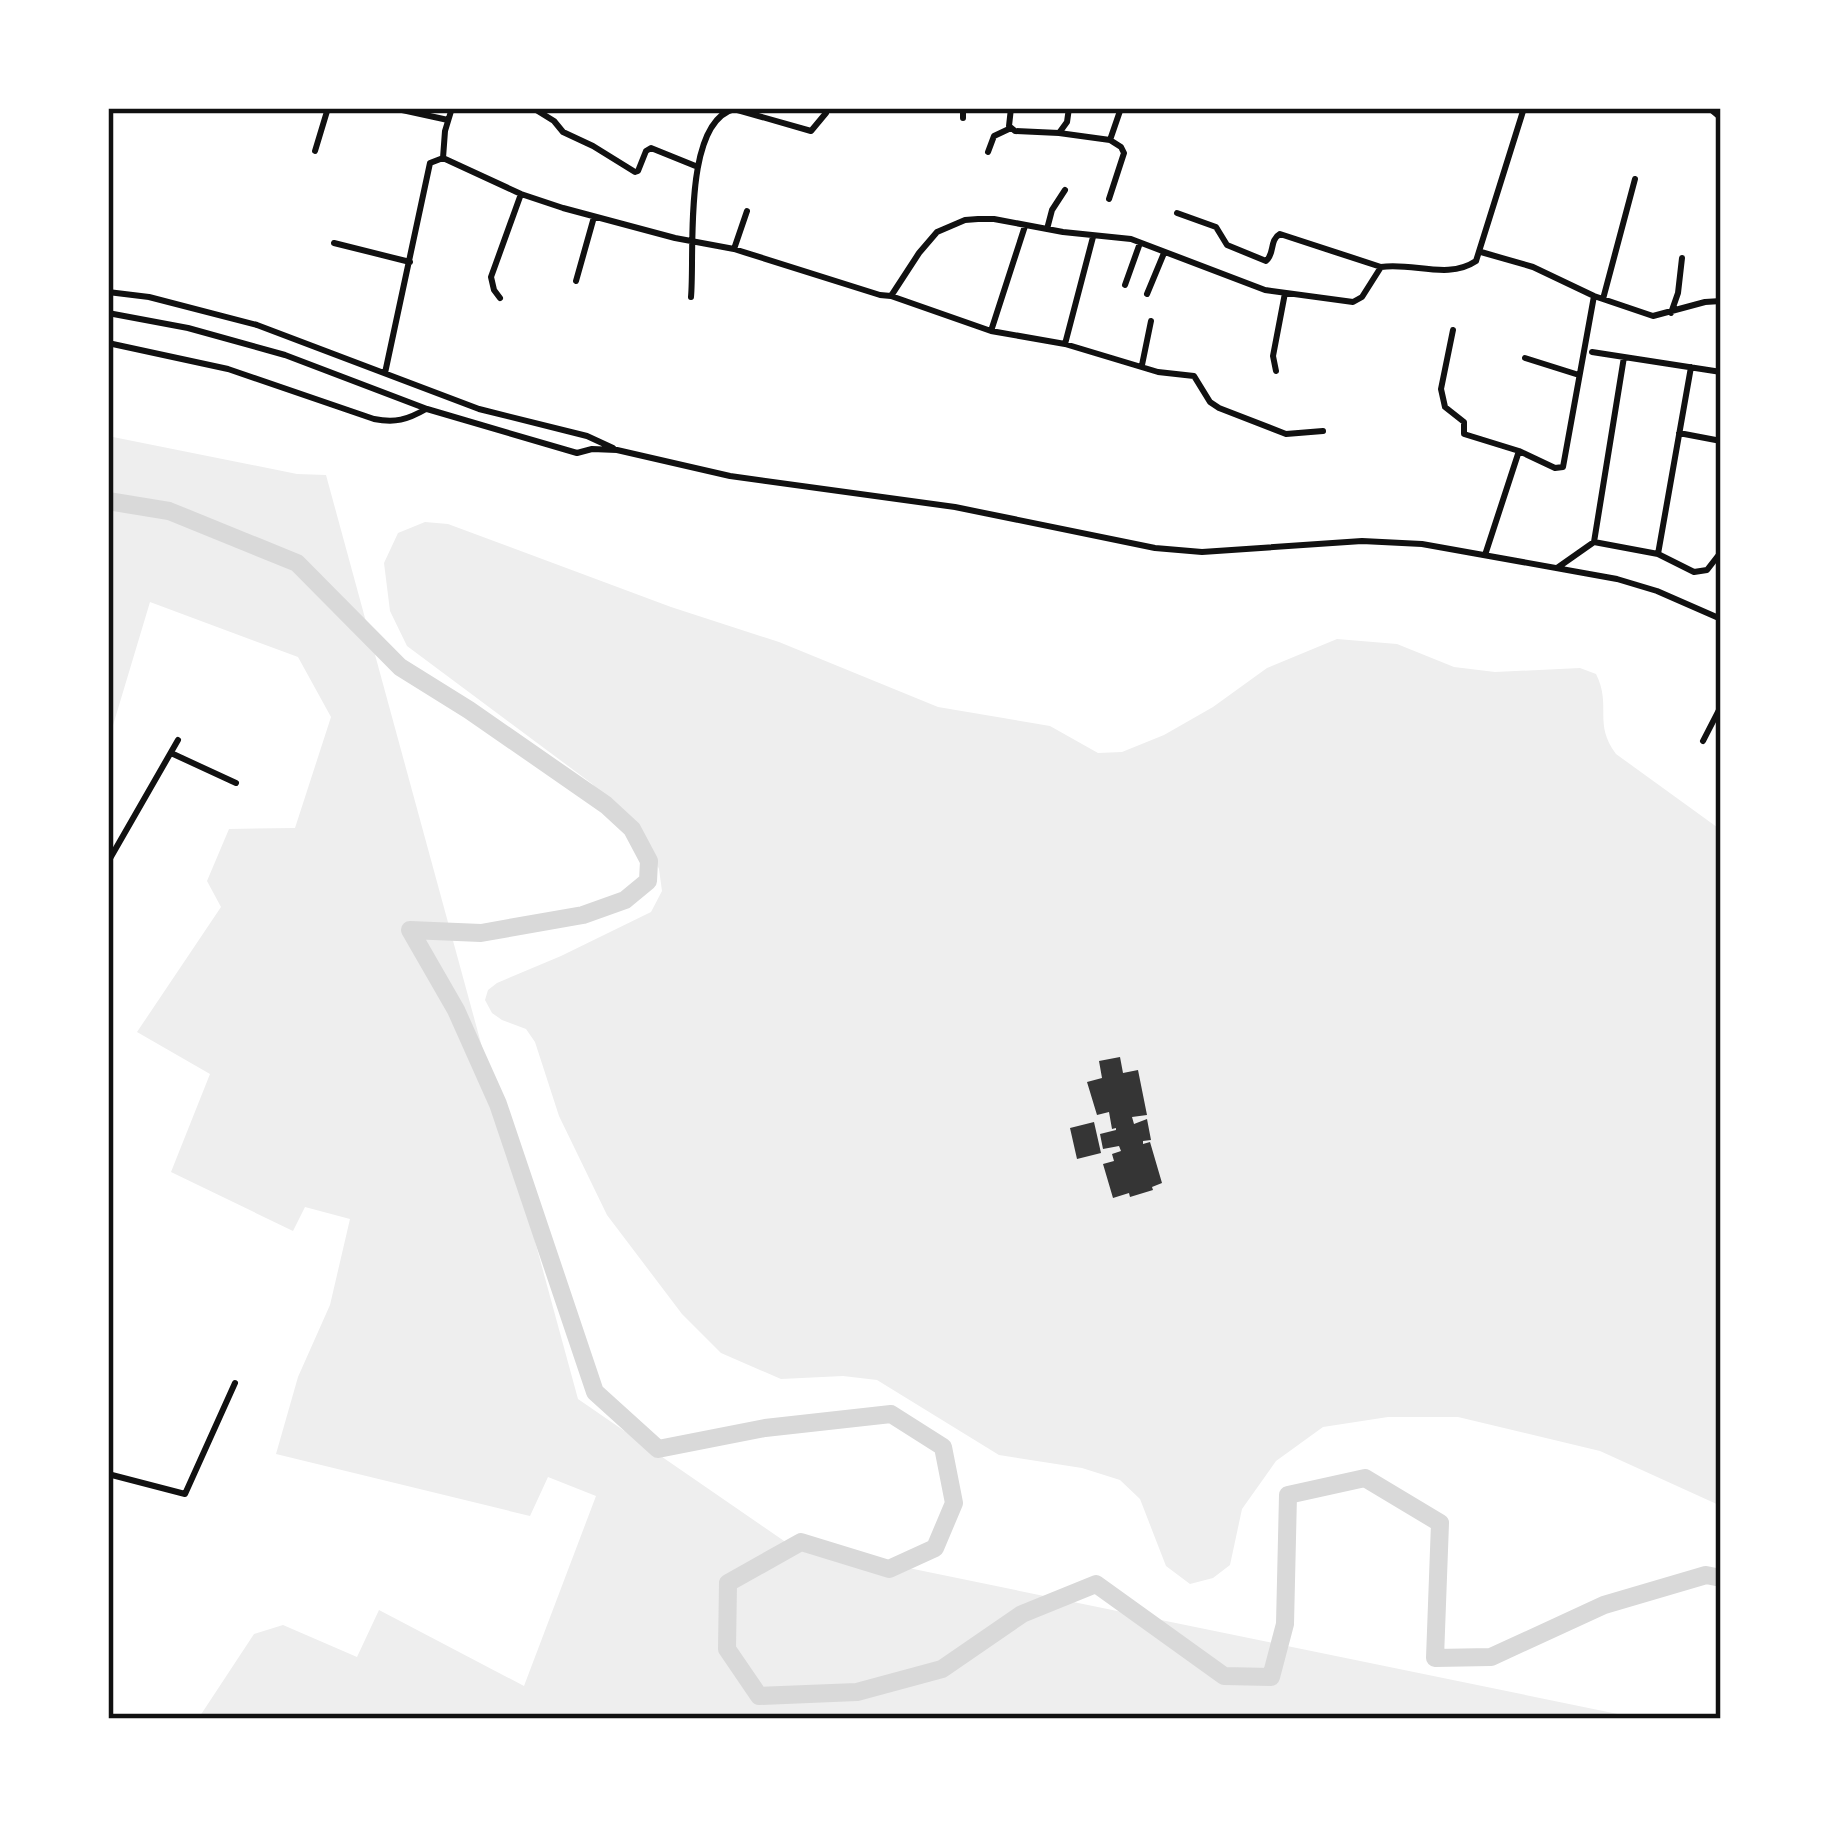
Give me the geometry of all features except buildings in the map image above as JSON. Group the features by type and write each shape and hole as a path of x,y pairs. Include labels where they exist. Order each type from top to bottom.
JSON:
{"street":[{"path":"315,151 328,108"},
{"path":"393,108 448,120"},
{"path":"442,158 452,108"},
{"path":"532,108 635,172 650,148 698,167"},
{"path":"963,108 963,118"},
{"path":"1011,108 1011,128"},
{"path":"1059,134 1069,108"},
{"path":"1110,140 1121,108"},
{"path":"1177,213 1216,226 1227,244 1266,261 1280,234 1381,267 1463,268 1476,261 1480,251 1524,108"},
{"path":"1709,108 1721,118"},
{"path":"691,297 698,167 707,138 722,114 748,110 805,131 815,129 826,113"},
{"path":"1011,128 1018,133 1110,140 1121,147 1124,153 1108,199"},
{"path":"988,152 994,136 1011,128"},
{"path":"385,373 430,163 442,158 521,194 594,217 734,249 992,331 1065,344 1158,372 1194,376 1214,406 1281,433 1323,431"},
{"path":"1453,330 1442,389 1444,407 1464,422 1465,434 1563,467 1579,375 1635,178"},
{"path":"1047,229 1065,190"},
{"path":"500,298 491,278 521,194"},
{"path":"734,249 748,212"},
{"path":"576,281 594,217"},
{"path":"891,296 928,241 950,225 978,219 1124,237 1258,288 1285,293 1356,301 1381,267"},
{"path":"992,331 1025,225"},
{"path":"1065,344 1093,236"},
{"path":"1126,285 1141,242"},
{"path":"334,243 410,262"},
{"path":"1147,294 1165,251"},
{"path":"1480,251 1533,267 1599,298 1653,316 1721,301"},
{"path":"1671,313 1682,258"},
{"path":"108,292 149,297 256,325 479,409 586,436 616,450"},
{"path":"1276,371 1273,363 1285,293"},
{"path":"878,310 880,295"},
{"path":"108,313 188,328 285,356 427,409 577,453 616,450 730,476 974,510 1155,548 1202,552 1380,540 1422,544 1636,584 1721,620"},
{"path":"1142,366 1151,321"},
{"path":"108,343 228,369 374,419 406,420 427,409"},
{"path":"1592,352 1721,372"},
{"path":"1557,568 1594,542 1624,357"},
{"path":"1526,358 1579,375"},
{"path":"1658,554 1691,367"},
{"path":"1679,433 1721,441"},
{"path":"1485,555 1519,451"},
{"path":"1594,542 1658,554 1694,572 1707,570 1721,552"},
{"path":"1703,741 1721,706"},
{"path":"108,862 178,740"},
{"path":"171,753 236,783"},
{"path":"108,1474 185,1494 236,1383"}],"shaded area":[{"path":"108,436 297,474 326,475 578,1399 787,1543 1642,1719 198,1719 254,1634 283,1625 357,1657 379,1610 524,1686 596,1496 548,1477 530,1516 276,1454 298,1377 330,1305 350,1219 305,1207 293,1231 171,1172 210,1074 137,1032 221,907 207,881 229,829 295,828 331,717 298,657 150,602 108,742"},
{"path":"425,522 448,524 779,642 938,707 1050,726 1098,753 1122,752 1164,735 1267,668 1337,639 1397,644 1454,667 1495,672 1580,668 1596,674 1603,696 1605,733 1616,754 1721,830 1721,1506 1600,1451 1458,1417 1388,1417 1323,1427 1276,1461 1242,1509 1230,1565 1213,1578 1190,1584 1166,1566 1140,1499 1120,1480 1082,1468 999,1455 877,1380 843,1376 781,1379 721,1353 682,1314 607,1215 559,1116 535,1042 526,1029 492,1013 485,1000 497,983 651,912 662,891 659,869 641,831 591,783 407,646 390,611 384,563 398,533"}],"waterway":[{"path":"108,501 169,511 297,563 400,667 606,805 632,829 649,861 648,881 625,900 583,915 481,933 410,930 456,1010 498,1104 595,1392 658,1449 765,1428 891,1414 943,1447 954,1503 935,1548 889,1569 801,1542 728,1583 727,1649 759,1696 857,1692 942,1669 1022,1614 1096,1584 1224,1676 1271,1677 1285,1624 1288,1495 1365,1478 1440,1523 1435,1658 1491,1657 1604,1605 1706,1575 1721,1578"}]}
